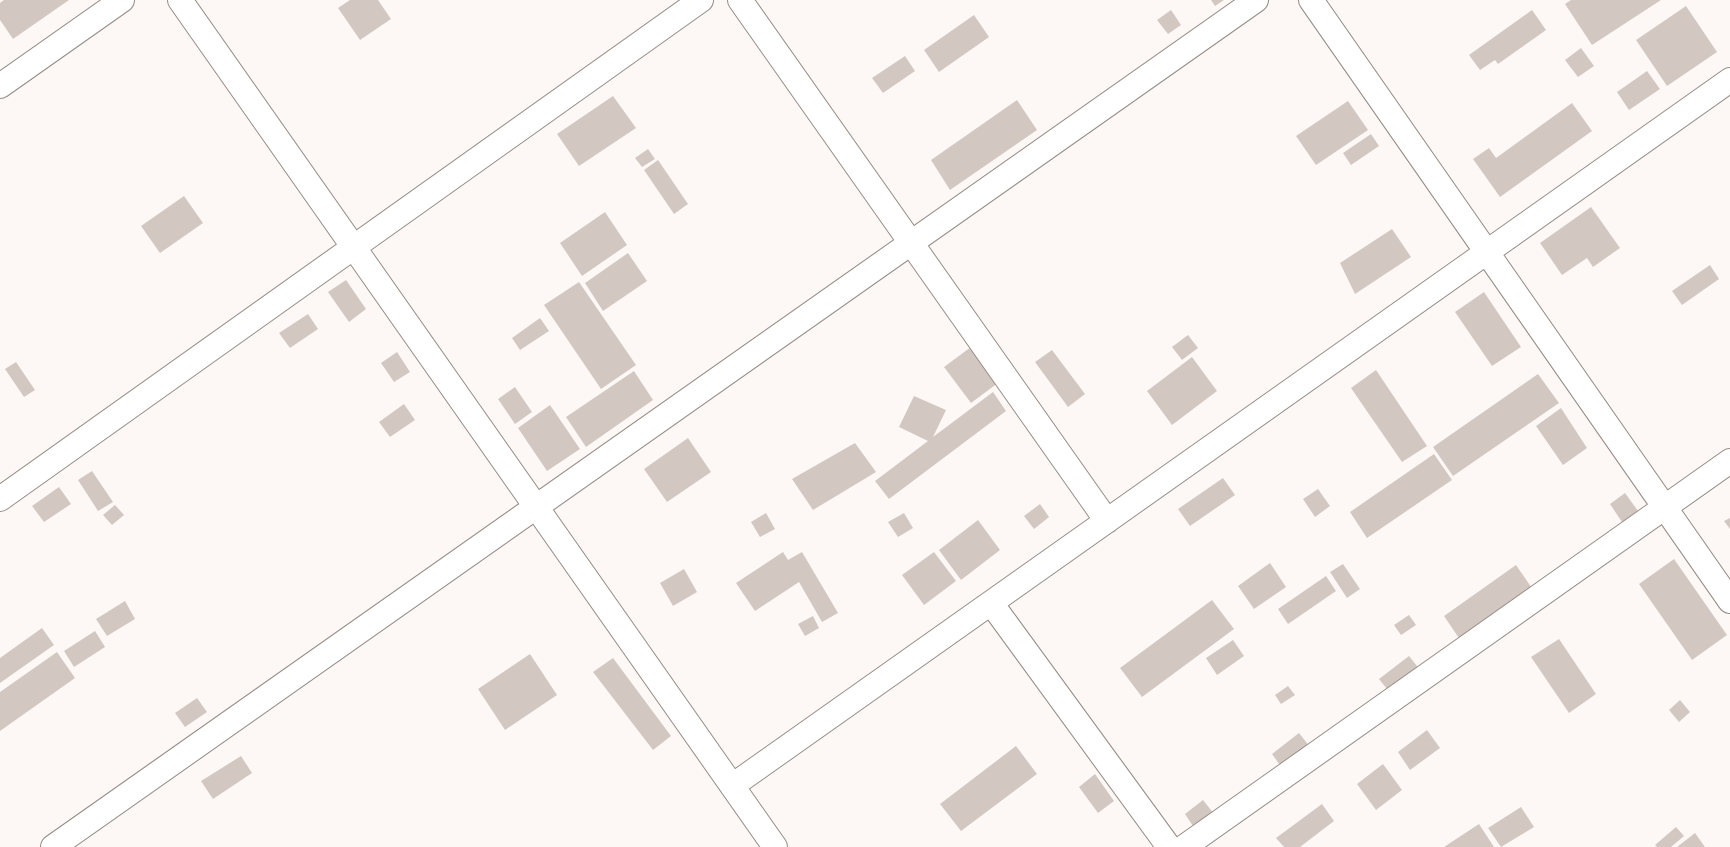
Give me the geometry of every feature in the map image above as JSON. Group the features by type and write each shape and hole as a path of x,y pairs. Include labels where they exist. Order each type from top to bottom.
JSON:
{"street":[{"path":"0,86 122,0"},
{"path":"180,0 775,847"},
{"path":"0,499 701,0"},
{"path":"740,0 1107,521"},
{"path":"53,847 1256,0"},
{"path":"1311,0 1730,601"},
{"path":"732,786 1730,80"},
{"path":"1184,847 1730,461"},
{"path":"991,603 1169,847"}],"building":[{"path":"4,0 69,0 13,39 0,20 0,3"},
{"path":"350,0 378,0 391,19 360,40 338,8"},
{"path":"1211,0 1224,0 1215,6"},
{"path":"1571,0 1661,0 1592,45 1565,4"},
{"path":"1686,6 1717,52 1667,86 1636,40"},
{"path":"1171,10 1181,25 1168,34 1157,20"},
{"path":"1532,10 1546,30 1498,64 1495,60 1480,70 1469,55"},
{"path":"974,15 989,37 939,72 924,50"},
{"path":"1581,48 1594,66 1578,77 1565,60"},
{"path":"905,56 915,71 883,93 872,78"},
{"path":"1647,71 1660,89 1629,110 1617,92"},
{"path":"613,96 636,128 579,166 557,134"},
{"path":"1017,100 1037,130 950,190 931,160"},
{"path":"1348,101 1368,130 1316,165 1296,136"},
{"path":"1572,103 1592,131 1500,197 1473,159 1489,148 1496,158"},
{"path":"1371,134 1379,146 1351,165 1343,153"},
{"path":"648,149 655,159 642,167 635,158"},
{"path":"658,160 688,204 674,214 644,170"},
{"path":"184,196 203,223 160,253 141,226"},
{"path":"1591,207 1620,248 1593,267 1587,258 1562,275 1540,243"},
{"path":"605,212 627,245 582,276 560,243"},
{"path":"1392,229 1411,257 1355,294 1340,263"},
{"path":"628,253 647,281 603,311 585,283"},
{"path":"1710,265 1719,279 1682,305 1672,291"},
{"path":"346,280 366,309 349,322 328,292"},
{"path":"579,282 636,365 601,389 544,305"},
{"path":"1484,292 1521,347 1492,366 1455,312"},
{"path":"308,314 318,329 290,348 279,333"},
{"path":"540,318 549,331 520,350 512,338"},
{"path":"1188,335 1198,348 1182,360 1172,347"},
{"path":"979,341 1006,377 971,403 944,367"},
{"path":"1052,350 1085,394 1068,407 1035,362"},
{"path":"397,352 410,372 394,382 381,363"},
{"path":"1192,357 1217,391 1172,425 1147,391"},
{"path":"16,362 35,390 24,397 5,369"},
{"path":"1376,370 1427,446 1402,462 1351,388"},
{"path":"634,371 653,400 586,447 566,417"},
{"path":"1538,374 1559,403 1453,476 1433,447"},
{"path":"515,387 532,412 515,424 498,399"},
{"path":"993,392 1006,411 889,499 875,481 928,441 899,427 914,396 946,410 933,437"},
{"path":"404,404 415,420 390,437 379,422"},
{"path":"550,405 580,449 547,471 518,428"},
{"path":"1561,408 1587,448 1563,465 1536,426"},
{"path":"688,438 711,472 667,502 644,469"},
{"path":"855,443 876,472 813,510 792,479"},
{"path":"1434,454 1452,480 1367,538 1350,512"},
{"path":"92,471 113,502 98,511 78,480"},
{"path":"1223,478 1235,495 1190,526 1178,509"},
{"path":"59,487 71,504 44,522 32,506"},
{"path":"1318,489 1330,506 1315,517 1303,499"},
{"path":"1625,493 1638,511 1622,522 1610,504"},
{"path":"1040,504 1049,517 1034,529 1024,516"},
{"path":"115,505 124,515 112,525 103,515"},
{"path":"766,513 775,529 760,537 751,522"},
{"path":"904,513 913,528 898,537 888,522"},
{"path":"1730,518 1730,529 1724,521"},
{"path":"978,520 1000,550 961,580 939,550"},
{"path":"783,552 788,560 802,552 838,613 822,622 799,582 755,611 736,583"},
{"path":"934,552 956,581 924,605 902,575"},
{"path":"1674,559 1727,635 1692,660 1639,584"},
{"path":"1270,563 1286,587 1254,609 1238,586"},
{"path":"1343,564 1360,589 1347,598 1330,572"},
{"path":"1516,565 1536,594 1463,644 1444,616"},
{"path":"684,569 697,592 673,606 660,583"},
{"path":"1326,576 1336,591 1288,624 1278,609"},
{"path":"1212,600 1234,629 1142,697 1120,668"},
{"path":"125,601 135,619 107,636 96,619"},
{"path":"1409,615 1416,625 1401,635 1394,625"},
{"path":"813,616 819,628 805,636 798,624"},
{"path":"42,628 54,645 0,683 0,658"},
{"path":"95,631 105,647 74,667 64,651"},
{"path":"1559,639 1596,694 1569,713 1531,657"},
{"path":"1233,640 1244,656 1217,675 1206,658"},
{"path":"57,652 75,678 0,731 0,692"},
{"path":"530,654 557,695 505,730 478,689"},
{"path":"1409,656 1421,671 1391,694 1379,679"},
{"path":"613,658 671,736 653,750 593,672"},
{"path":"1288,686 1295,695 1281,704 1275,695"},
{"path":"197,698 207,712 185,727 175,713"},
{"path":"1680,700 1690,712 1679,722 1669,710"},
{"path":"1427,730 1440,748 1410,770 1398,752"},
{"path":"1299,733 1310,747 1282,768 1272,754"},
{"path":"1016,746 1037,774 961,831 940,804"},
{"path":"241,756 252,773 213,799 201,781"},
{"path":"1383,764 1402,790 1376,810 1357,784"},
{"path":"1095,774 1114,801 1098,813 1079,787"},
{"path":"1203,800 1214,814 1195,829 1185,814"},
{"path":"1322,804 1334,821 1300,847 1284,847 1276,838"},
{"path":"1521,807 1534,827 1501,847 1488,828"},
{"path":"1479,824 1494,847 1444,847"},
{"path":"1676,827 1684,836 1671,847 1657,847 1655,845"},
{"path":"1695,833 1705,847 1677,847"}]}
